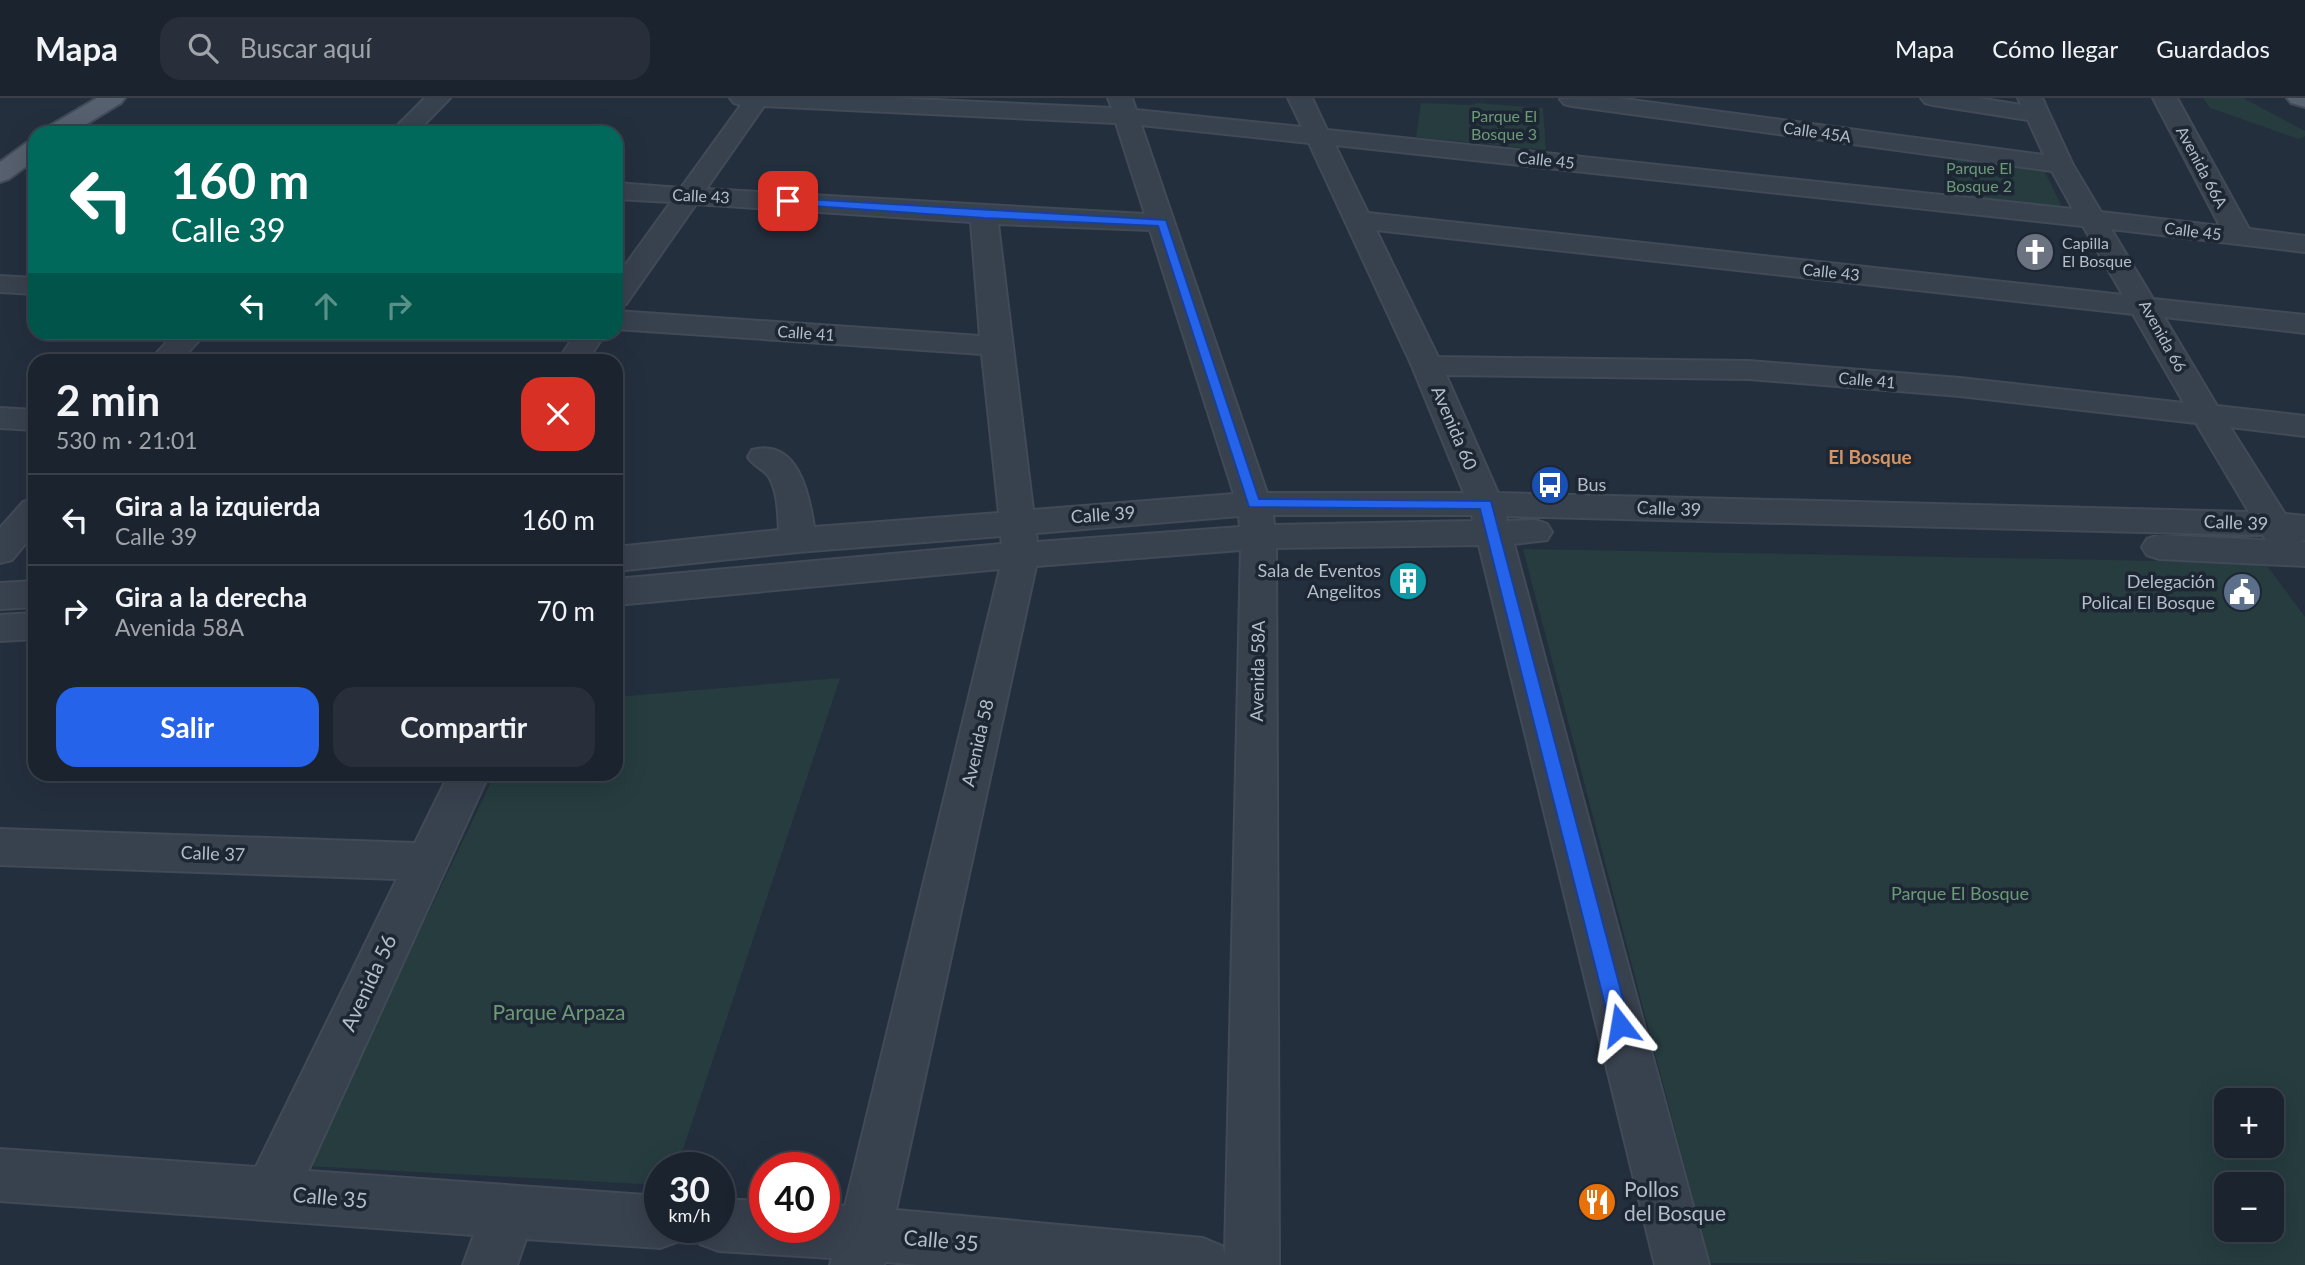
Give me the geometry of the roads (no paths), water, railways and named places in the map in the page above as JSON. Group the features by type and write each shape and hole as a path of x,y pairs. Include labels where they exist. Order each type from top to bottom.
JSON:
{"main road":[{"path":"67,126 113,98"},
{"path":"2299,98 2305,100"}],"street":[{"path":"409,126 438,98"},
{"name":"Calle 45","path":"742,98 1123,107 1318,136 2305,244"},
{"path":"623,288 758,98"},
{"name":"Avenida 60","path":"1300,98 1427,366 1490,517 1682,1265"},
{"path":"1933,98 2032,106"},
{"name":"Avenida 66A","path":"2165,98 2239,236"},
{"path":"1572,99 1578,164"},
{"name":"Calle 45A","path":"1572,99 2062,165"},
{"name":"Avenida 66","path":"2032,106 2062,165 2207,416 2296,545"},
{"name":"Avenida 58A","path":"1123,107 1163,223 1256,520 1252,1265"},
{"name":"Calle 43","path":"623,191 984,215 1163,223"},
{"name":"Avenida 58","path":"860,1249 1020,538 996,346 984,215"},
{"name":"Calle 43","path":"1358,220 2305,324"},
{"path":"0,284 28,286"},
{"name":"Calle 41","path":"623,320 996,346"},
{"path":"171,354 185,340"},
{"name":"Calle 41","path":"1427,366 1749,370 1960,387 2305,426"},
{"path":"0,418 28,420"},
{"path":"764,457 783,471 792,494 798,540"},
{"name":"Calle 39","path":"623,591 1020,538 1256,520 1490,517 1993,542 2296,545"},
{"path":"0,551 28,518"},
{"name":"Calle 39","path":"623,558 798,540 1020,538"},
{"path":"0,596 28,594"},
{"path":"0,628 28,626"},
{"name":"Avenida 56","path":"271,1193 465,781"},
{"name":"Calle 37","path":"0,847 426,862"},
{"name":"Calle 35","path":"0,1175 644,1221"},
{"path":"489,1265 509,1213"},
{"name":"Calle 35","path":"735,1228 860,1249 1203,1265"}],"place":[{"name":"Capilla El Bosque","path":"2035,252"},
{"name":"Bus","path":"1550,485"},
{"name":"Sala de Eventos Angelitos","path":"1408,581"},
{"name":"Delegación Polical El Bosque","path":"2242,592"},
{"name":"Pollos del Bosque","path":"1597,1202"}],"district":[{"name":"El Bosque","path":"1870,457"}],"park label":[{"name":"Parque El Bosque 3","path":"1504,125"},
{"name":"Parque El Bosque 2","path":"1979,177"},
{"name":"Parque El Bosque","path":"1960,894"},
{"name":"Parque Arpaza","path":"559,1013"}]}
